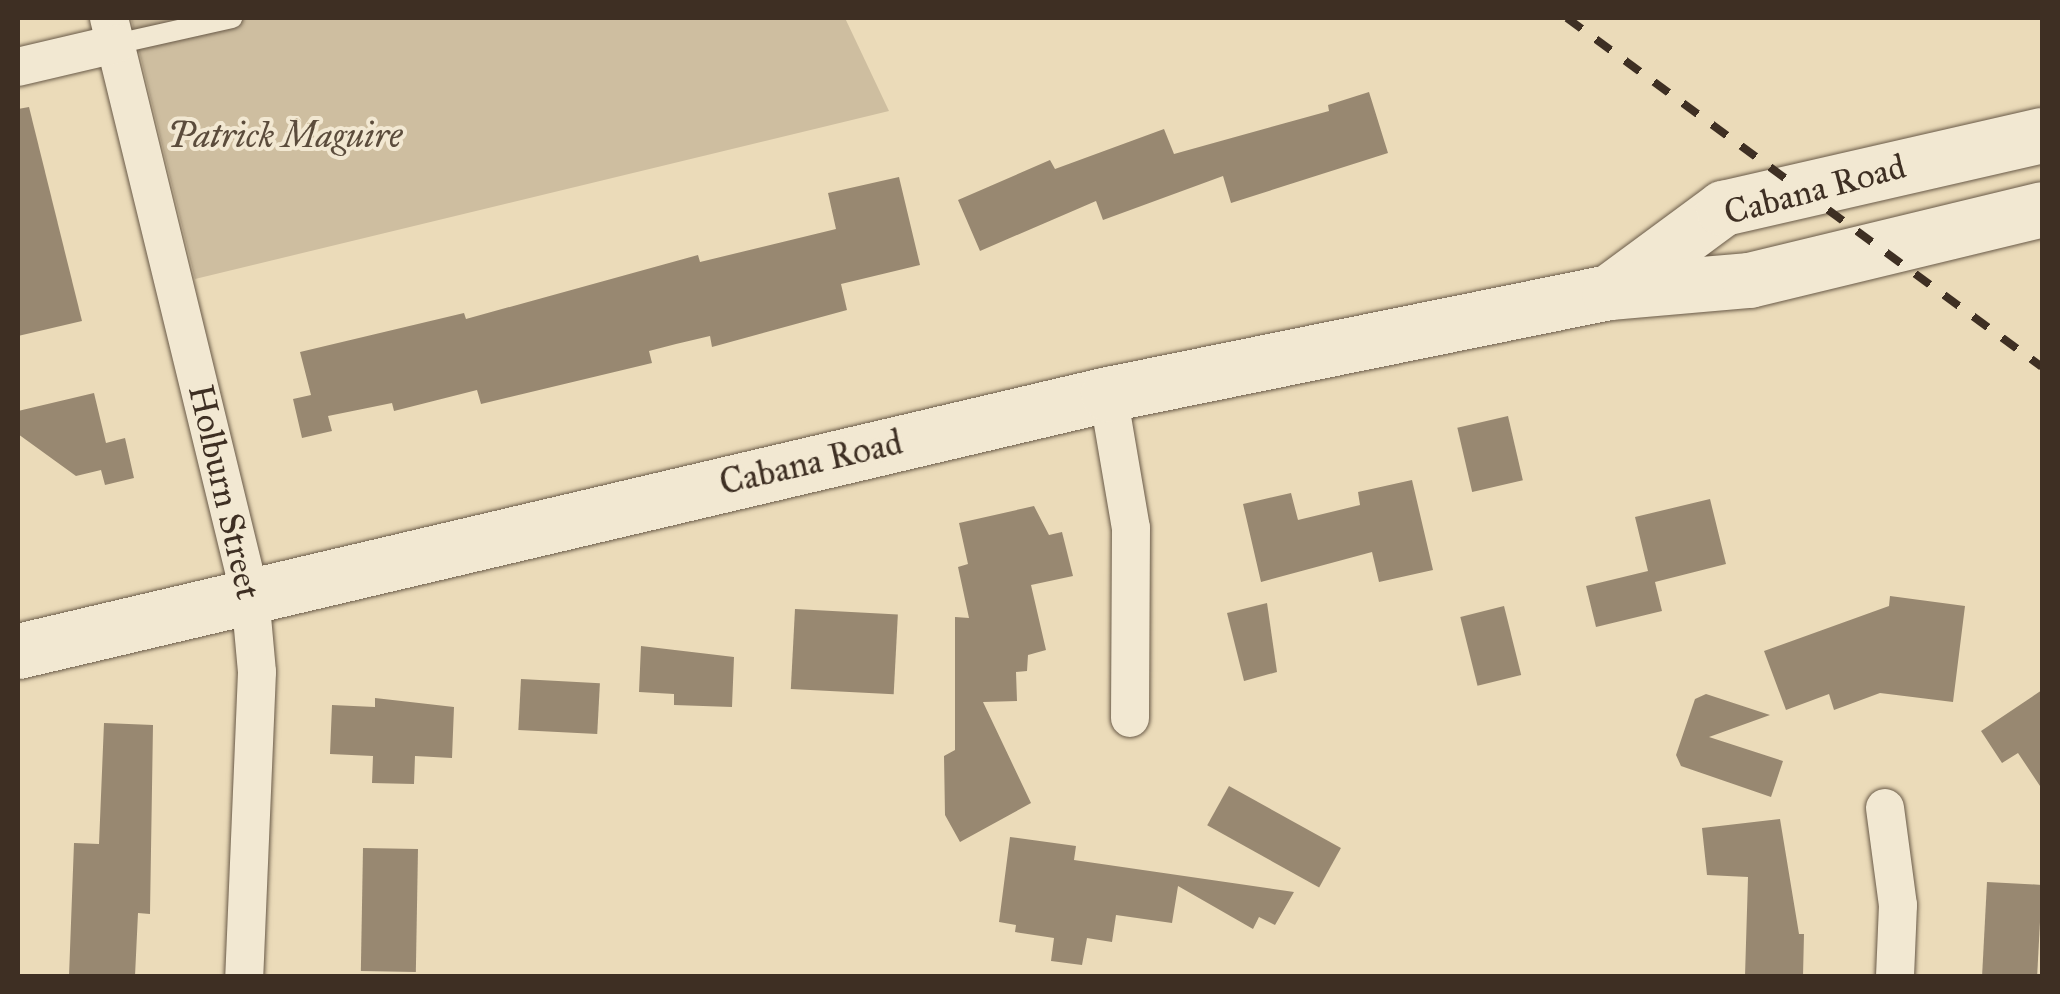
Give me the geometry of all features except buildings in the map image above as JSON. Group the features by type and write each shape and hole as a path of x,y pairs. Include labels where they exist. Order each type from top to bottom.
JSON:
{"main road":[{"name":"Cabana Road","path":"1609,292 1723,208 2042,135"},
{"name":"Cabana Road","path":"18,651 1108,394 1609,292 1749,280 2042,209"}],"street":[{"path":"18,68 113,31"},
{"name":"Holburn Street","path":"113,31 250,594 258,672 244,976"},
{"path":"1108,394 1131,528 1130,718"},
{"path":"1884,808 1898,905 1895,976"}],"lane":[{"path":"113,31 232,18"}],"green space":[{"name":"Patrick Maguire","path":"131,18 845,18 889,111 195,279"}],"railway":[{"path":"1567,18 2042,367"}]}
